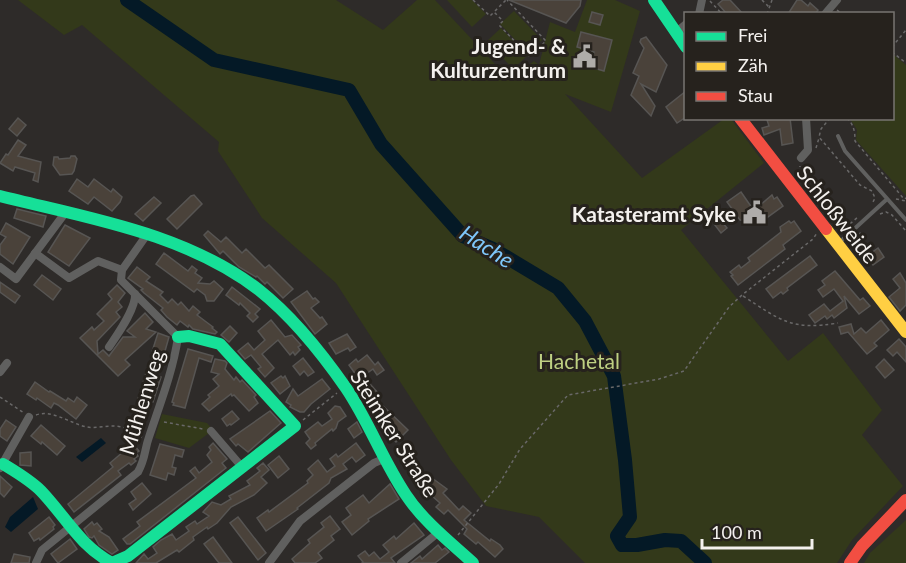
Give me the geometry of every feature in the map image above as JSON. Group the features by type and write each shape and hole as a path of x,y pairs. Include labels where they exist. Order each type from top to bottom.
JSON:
{"street":[{"path":"827,12 837,0"},
{"path":"656,4 682,40"},
{"name":"Schloßweide","path":"742,120 906,332"},
{"path":"801,158 808,150 806,120"},
{"name":"Steimker Straße","path":"0,196 147,233 206,256 245,280 303,331 360,408 407,496 473,563"},
{"path":"0,267 16,279 65,213"},
{"path":"34,253 69,278 98,261 122,270 147,233"},
{"name":"Mühlenweg","path":"36,563 42,550 138,472 146,458 149,438 178,337 121,280 122,270"},
{"name":"Mühlenweg","path":"109,346 122,328 136,300 135,294"},
{"path":"29,417 2,466 32,483 46,496 88,549 112,563 119,561 295,426 220,344 189,336 178,337"},
{"path":"0,372 7,363"},
{"path":"211,431 242,467"},
{"path":"269,563 300,521 375,463 386,458"},
{"path":"850,563 869,538 906,500"},
{"path":"401,563 440,531"}],"lane":[{"path":"838,136 845,151 906,220"},
{"path":"837,244 886,200"}],"path":[{"path":"473,0 490,16 494,12 507,0 546,40 529,56 499,25 503,21 494,12"},
{"path":"709,0 720,12"},
{"path":"762,0 769,8"},
{"path":"768,12 772,0"},
{"path":"894,45 906,30"},
{"path":"894,53 906,63"},
{"path":"814,156 821,129 828,120"},
{"path":"849,120 855,131 855,141 906,199"},
{"path":"824,142 838,136"},
{"path":"819,137 860,185 873,191 875,198 872,205"},
{"path":"798,185 801,158"},
{"path":"836,228 844,229 865,212"},
{"path":"877,216 886,212 892,215 906,231"},
{"path":"452,543 484,505 520,449 568,395 659,379 684,371 729,307 813,239 822,224"},
{"path":"850,250 853,240 866,226"},
{"path":"742,295 774,316 794,325 816,327 838,323"},
{"path":"295,426 345,387"},
{"path":"0,397 21,409 29,417 42,413 89,427 109,424 130,429 140,437 149,438"},
{"path":"157,415 165,422 211,431"}],"green space":[{"name":"Hachetal","path":"18,0 336,0 383,30 417,0 435,0 509,79 534,61 539,65 550,22 575,32 587,0 615,0 640,11 611,112 565,94 642,178 723,120 732,120 764,163 681,230 788,361 823,333 882,410 862,435 903,486 852,540 837,563 585,563 539,517 486,506 451,460 336,283 262,218 218,151 219,142 82,25 64,35"},
{"path":"447,0 472,0 486,14 472,27"},
{"path":"514,11 542,40 528,53 500,24"},
{"path":"501,28 527,56 513,69 487,41"},
{"path":"894,55 906,65 906,196 856,140 857,130 851,120 894,120"},
{"path":"162,414 207,423 213,430 189,448 155,438"},
{"path":"906,520 906,563 864,563 870,553"}],"water":[{"path":"101,438 106,443 82,462 76,457"},
{"path":"33,497 38,509 11,532 5,527 10,517"}],"building":[{"path":"509,0 581,0 580,6 566,23"},
{"path":"723,0 730,0 741,12 725,12 718,4"},
{"path":"797,0 801,0 808,6 810,3 818,10 816,12 789,12"},
{"path":"592,12 603,15 600,25 589,22"},
{"name":"Jugend- & Kulturzentrum","path":"581,32 612,40 604,71 590,67 594,52 577,47"},
{"path":"646,37 667,65 656,92 641,84 655,106 651,116 631,95 639,76 633,73 644,48 640,42"},
{"path":"684,93 684,118 677,123 666,107"},
{"path":"18,118 26,125 17,136 9,129"},
{"path":"767,120 790,120 793,143 782,145 780,129 764,135 762,128 769,126"},
{"path":"18,140 26,145 18,156 41,162 38,182 33,180 35,173 15,167 13,171 0,163"},
{"path":"71,156 77,159 74,171 72,174 60,175 53,165 54,157 59,159"},
{"path":"77,179 88,187 94,179 111,192 113,189 122,197 120,202 112,211 94,197 88,204 69,191"},
{"name":"Katasteramt Syke","path":"741,192 750,205 758,207 772,195 774,199 777,197 783,206 761,222 740,220 727,202"},
{"path":"194,195 202,204 177,229 167,219"},
{"path":"154,197 161,203 143,221 135,214"},
{"path":"17,209 46,216 43,227 14,218"},
{"path":"717,216 727,228 721,233 711,220"},
{"path":"789,221 791,223 794,221 801,231 783,245 785,249 738,285 730,272 750,261 748,258 781,232 780,227"},
{"path":"6,223 30,237 13,264 0,254 0,245 6,237 0,234"},
{"path":"65,225 90,238 69,266 48,252"},
{"path":"208,231 221,242 226,237 242,253 246,249 265,268 269,265 293,289 283,298 267,282 265,284 257,276 239,267 223,251 220,254 204,235"},
{"path":"878,248 884,257 873,265 867,256"},
{"path":"164,253 188,271 192,266 197,270 195,273 202,278 198,283 210,284 214,281 223,289 214,301 207,301 205,295 197,289 194,292 156,264"},
{"path":"810,256 817,265 787,288 788,290 783,294 781,292 773,298 766,289"},
{"path":"137,267 150,277 146,281 163,292 160,295 168,303 172,299 178,305 181,302 189,311 193,306 200,312 197,315 217,332 215,334 193,329 180,321 177,325 167,317 161,310 163,308 128,278"},
{"path":"835,271 860,300 863,298 870,306 859,314 844,296 847,308 834,318 832,315 827,319 825,316 815,323 809,315 824,304 830,311 843,301 834,289 823,297 818,290 825,285 822,281"},
{"path":"900,273 906,283 906,305 900,311 889,297 900,288 893,279"},
{"path":"42,275 61,289 53,300 34,285"},
{"path":"0,282 20,296 15,303 0,292"},
{"path":"117,285 125,293 118,302 122,307 116,312 120,317 97,341 98,354 103,350 109,356 123,337 135,337 127,331 145,313 153,322 146,329 156,332 125,360 130,365 118,376 80,338 92,327 94,330 104,321 97,314 112,299 108,294"},
{"path":"232,287 260,309 255,314 258,317 253,322 247,316 250,313 240,303 239,305 226,295"},
{"path":"307,291 313,299 319,302 311,308 327,324 315,334 291,302"},
{"path":"271,320 285,337 292,335 301,345 295,355 293,352 290,355 278,340 262,354 274,368 265,377 258,369 261,367 251,355 245,359 238,351 248,343 254,350 265,340 258,331"},
{"path":"881,320 889,330 874,343 877,346 867,354 848,332 841,334 839,327 851,324 854,334 861,328 866,333"},
{"path":"230,326 237,333 229,342 221,335"},
{"path":"158,333 169,337 163,358 151,355"},
{"path":"347,334 356,347 336,354 329,343"},
{"path":"899,339 906,347 906,362 897,352 893,356 887,350"},
{"path":"188,349 213,356 211,362 199,358 185,408 173,405 172,402"},
{"path":"367,355 375,365 378,362 384,370 377,375 373,369 359,379 349,365 356,359 358,362"},
{"path":"303,358 314,372 308,376 304,371 300,375 293,366"},
{"path":"215,359 225,361 227,363 225,369 234,380 236,377 240,382 242,380 256,395 254,397 258,403 249,411 231,394 209,411 202,404 210,397 208,395 219,386 213,379 219,374 211,372"},
{"path":"884,359 894,370 885,378 876,367"},
{"path":"146,373 161,377 153,402 138,399"},
{"path":"281,376 283,378 285,376 290,386 280,394 271,383"},
{"path":"322,379 330,389 304,412 290,407 291,405 286,402 293,389 298,396"},
{"path":"35,382 66,401 68,398 74,402 77,397 87,405 76,419 54,403 51,408 27,394"},
{"path":"370,384 378,393 367,402 359,393"},
{"path":"335,406 340,407 346,416 338,422 333,431 332,429 311,449 306,443 310,439 305,432 318,422 322,426 332,419 328,413"},
{"path":"383,406 408,430 396,442 386,432 391,427 376,414"},
{"path":"232,411 239,419 227,426 222,419"},
{"path":"270,411 281,423 248,452 238,444 236,446 230,439"},
{"path":"6,420 16,427 7,441 0,436 0,429"},
{"path":"357,422 362,432 354,438 348,429"},
{"path":"41,425 65,446 57,455 31,436"},
{"path":"213,443 227,459 222,463 226,468 130,544 127,544 123,539 140,526 137,522 196,478 190,471 195,467 199,473 212,462 207,455"},
{"path":"356,443 365,455 356,462 352,457 343,464 347,469 331,478 329,483 298,509 266,531 257,518 268,510 269,512 308,483 307,481 313,475 308,469 318,460 327,472 335,466 330,459 336,454 338,457"},
{"path":"160,444 184,450 182,457 175,455 172,467 176,468 174,475 168,473 166,480 150,475"},
{"path":"130,446 132,448 135,446 139,451 136,453 138,456 134,459 136,461 118,471 121,475 74,512 68,504 113,467 110,463"},
{"path":"31,452 31,466 20,465 20,453"},
{"path":"279,456 289,469 278,478 268,465"},
{"path":"263,463 269,470 261,477 267,483 254,495 231,507 217,523 193,537 194,540 179,552 177,550 156,563 136,563 144,554 148,559 157,553 153,547 161,540 172,534 176,540 189,531 186,527 195,521 197,524 209,516 203,512 212,502 221,505 231,499 229,496 250,485 247,481 260,471 257,468"},
{"path":"0,476 12,487 4,497 0,493"},
{"path":"432,478 447,489 443,493 459,510 463,506 471,513 464,520 490,541 491,539 500,545 503,549 495,557 478,542 476,544 464,534 467,529 448,510 444,514 436,507 440,503 423,488"},
{"path":"142,483 151,494 133,510 129,504 136,499 131,492"},
{"path":"390,484 399,499 368,519 369,521 352,535 342,522 351,515 346,508 363,495 369,503"},
{"path":"330,516 340,529 331,536 334,540 318,553 322,558 315,563 295,563 292,559 310,543 308,540 324,527 321,523"},
{"path":"49,517 55,525 54,529 40,540 39,538 34,541 29,533"},
{"path":"238,517 266,553 258,560 230,523"},
{"path":"92,522 94,525 97,523 102,529 99,531 109,537 118,550 112,554 99,545 94,536 89,537 84,529"},
{"path":"414,523 424,535 391,558 395,563 362,563 358,556 365,551 369,556 374,552 380,559 389,552 383,545 394,536 396,539"},
{"path":"213,537 232,563 219,563 204,544"},
{"path":"70,539 77,549 58,563 51,554"},
{"path":"438,545 442,550 445,548 449,552 435,563 411,563 420,556 422,559"},
{"path":"14,554 30,557 29,563 11,563"}],"waterway":[{"name":"Hache","path":"127,0 214,60 349,90 381,144 463,236 493,249 558,288 585,321 614,376 630,517 617,536 622,545 665,540 681,541 705,563"}],"traffic: fast":[{"path":"654,0 684,44"},
{"path":"0,196 101,220 168,241 230,270 259,290 295,323 336,375 354,401 390,469 413,505 473,563"},
{"path":"3,464 41,491 82,539 101,556 112,563 128,556 295,426 220,344 189,336 178,337"}],"traffic: slow":[{"path":"826,229 906,332"}],"traffic: jam":[{"path":"742,120 826,229"},
{"path":"850,563 862,546 906,500"}],"place":[{"name":"Jugend- & Kulturzentrum","path":"584,57"},
{"name":"Katasteramt Syke","path":"754,213"}]}
